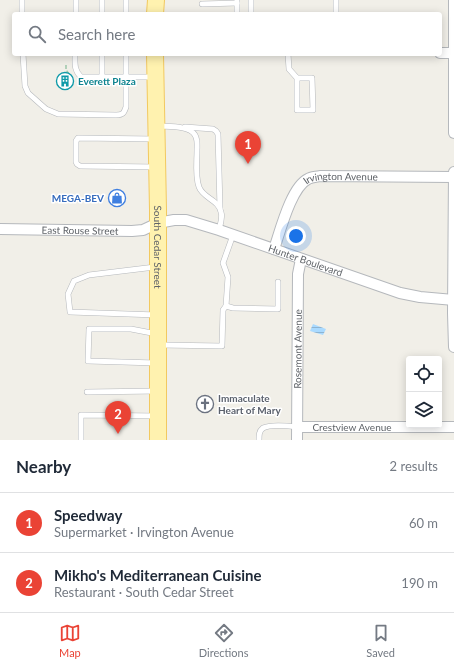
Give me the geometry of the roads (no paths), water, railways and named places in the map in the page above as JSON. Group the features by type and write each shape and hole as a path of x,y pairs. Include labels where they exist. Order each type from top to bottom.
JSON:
{"main road":[{"path":"156,0 156,12"},
{"name":"South Cedar Street","path":"155,56 158,167 158,440"}],"street":[{"path":"454,0 454,133"},
{"path":"442,53 454,53"},
{"path":"454,172 454,347"},
{"name":"Irvington Avenue","path":"274,249 292,196 298,186 308,178 320,176 454,177"},
{"name":"Hunter Boulevard","path":"158,223 174,220 186,220 400,293 420,297 454,300"},
{"name":"East Rouse Street","path":"0,229 132,231 143,230 158,223"},
{"name":"Rosemont Avenue","path":"297,440 298,274 301,259"},
{"name":"Crestview Avenue","path":"297,427 454,427"}],"lane":[{"path":"22,0 22,12"},
{"path":"76,0 76,12"},
{"path":"102,0 102,12"},
{"path":"126,0 126,12"},
{"path":"251,0 251,12"},
{"path":"336,0 336,12"},
{"path":"202,4 237,1 237,12"},
{"path":"23,56 24,73 28,93 46,109 58,114 122,114 126,107 126,56"},
{"path":"75,56 75,69 81,77 155,77"},
{"path":"102,56 102,77"},
{"path":"288,56 289,69 297,78 297,110 313,110 312,78 297,78"},
{"path":"182,127 195,135 197,142 197,181 200,189 204,195 216,203 220,208"},
{"path":"158,167 80,166 76,162 76,141 78,138 157,133 182,127 212,129 216,131 218,134 220,208 222,213 219,230"},
{"path":"158,363 88,361 89,329 131,329 158,339 222,346 223,310 226,306 228,277 222,263 233,235"},
{"path":"158,267 89,275 74,281 68,294 70,312 158,315"},
{"path":"226,306 233,308 278,309 278,282"},
{"path":"87,392 158,391"},
{"path":"81,440 81,415 158,416"},
{"path":"258,440 260,432 263,428 269,426 297,427"}],"water":[{"path":"313,324 326,329 323,335 310,331"}],"place":[{"name":"Everett Plaza","path":"65,81"},
{"name":"Speedway","path":"248,164"},
{"name":"MEGA-BEV","path":"117,198"},
{"name":"Immaculate Heart of Mary","path":"205,404"},
{"name":"Mikho's Mediterranean Cuisine","path":"118,434"}]}
